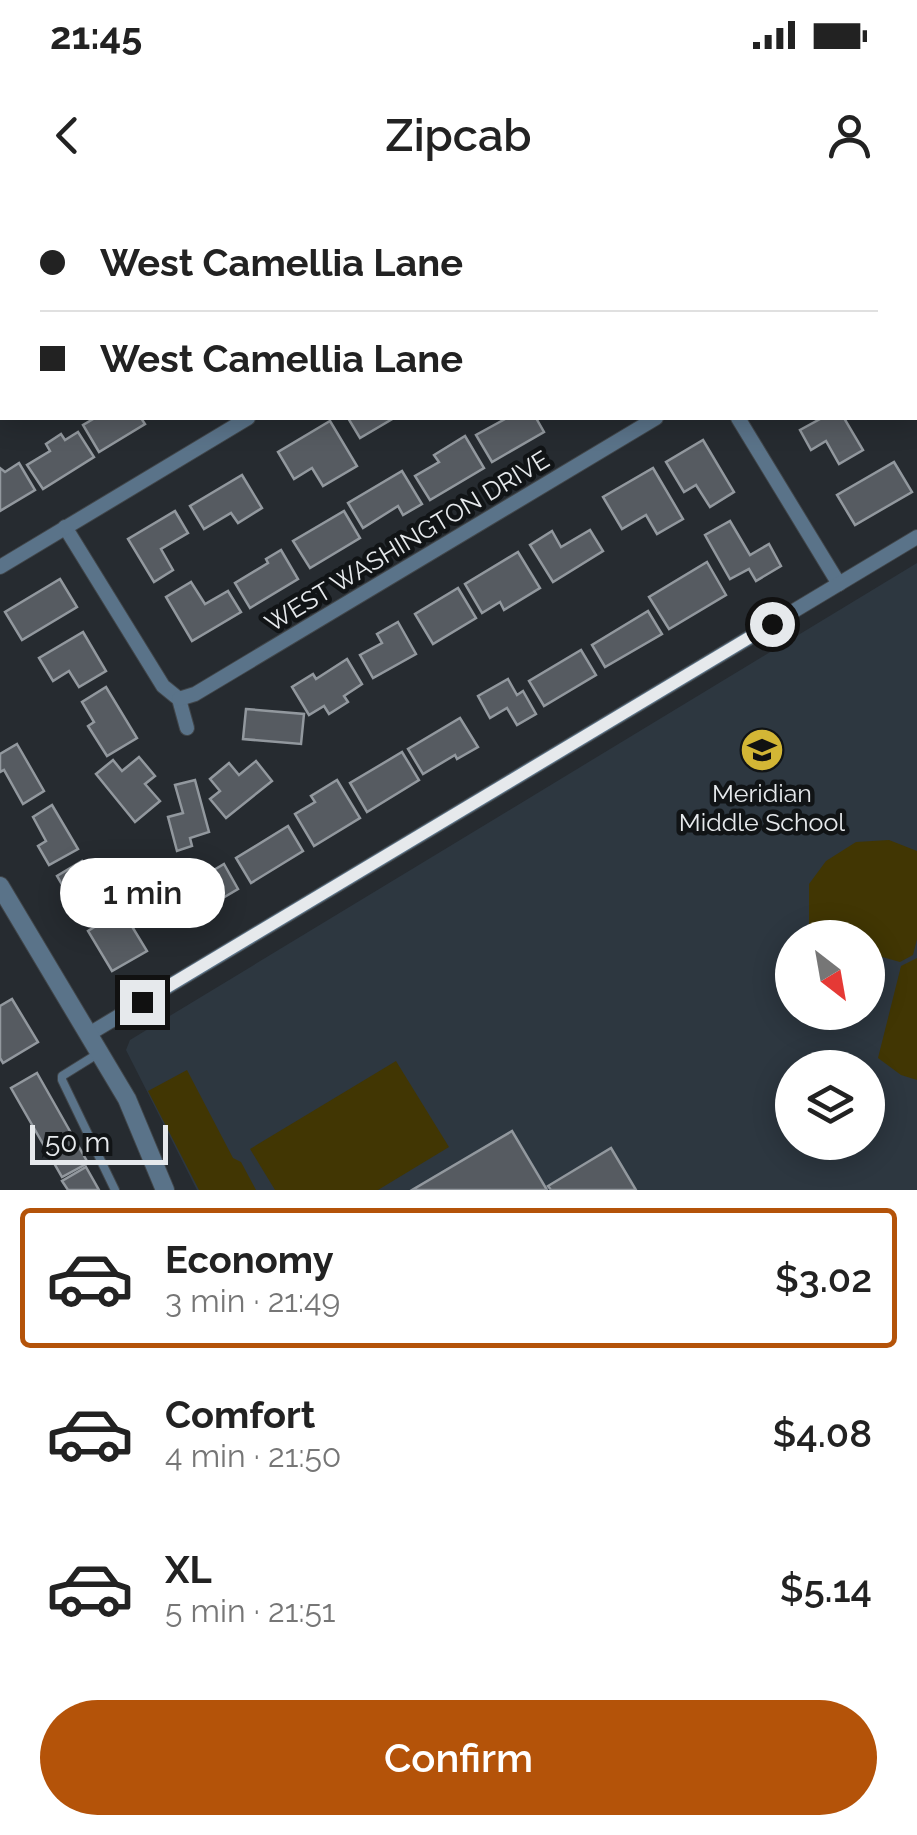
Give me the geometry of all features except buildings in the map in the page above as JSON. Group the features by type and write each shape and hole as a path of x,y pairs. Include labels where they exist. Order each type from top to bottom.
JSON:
{"street":[{"path":"0,567 245,420"},
{"name":"WEST WASHINGTON DRIVE","path":"179,699 195,694 653,420"},
{"path":"739,420 839,584"},
{"path":"65,528 163,686 179,699 187,728"},
{"path":"89,1034 917,537"},
{"path":"0,886 128,1099 166,1190"}],"lane":[{"path":"100,1053 62,1076 62,1080 115,1190"}],"shaded area":[{"name":"Meridian Middle School","path":"917,563 917,1190 197,1190 126,1050 130,1040"},
{"path":"889,840 917,851 917,939 913,955 900,962 885,958 885,920 809,920 809,884 826,861 856,842"},
{"path":"917,958 917,1080 901,1075 885,1063 885,1050 880,1050 901,966"},
{"path":"396,1061 449,1147 378,1190 275,1190 250,1149"},
{"path":"187,1070 233,1158 241,1162 256,1190 199,1190 148,1091"}],"place":[{"name":"Meridian Middle School","path":"762,750"}],"route":[{"path":"142,1002 772,624"}]}
